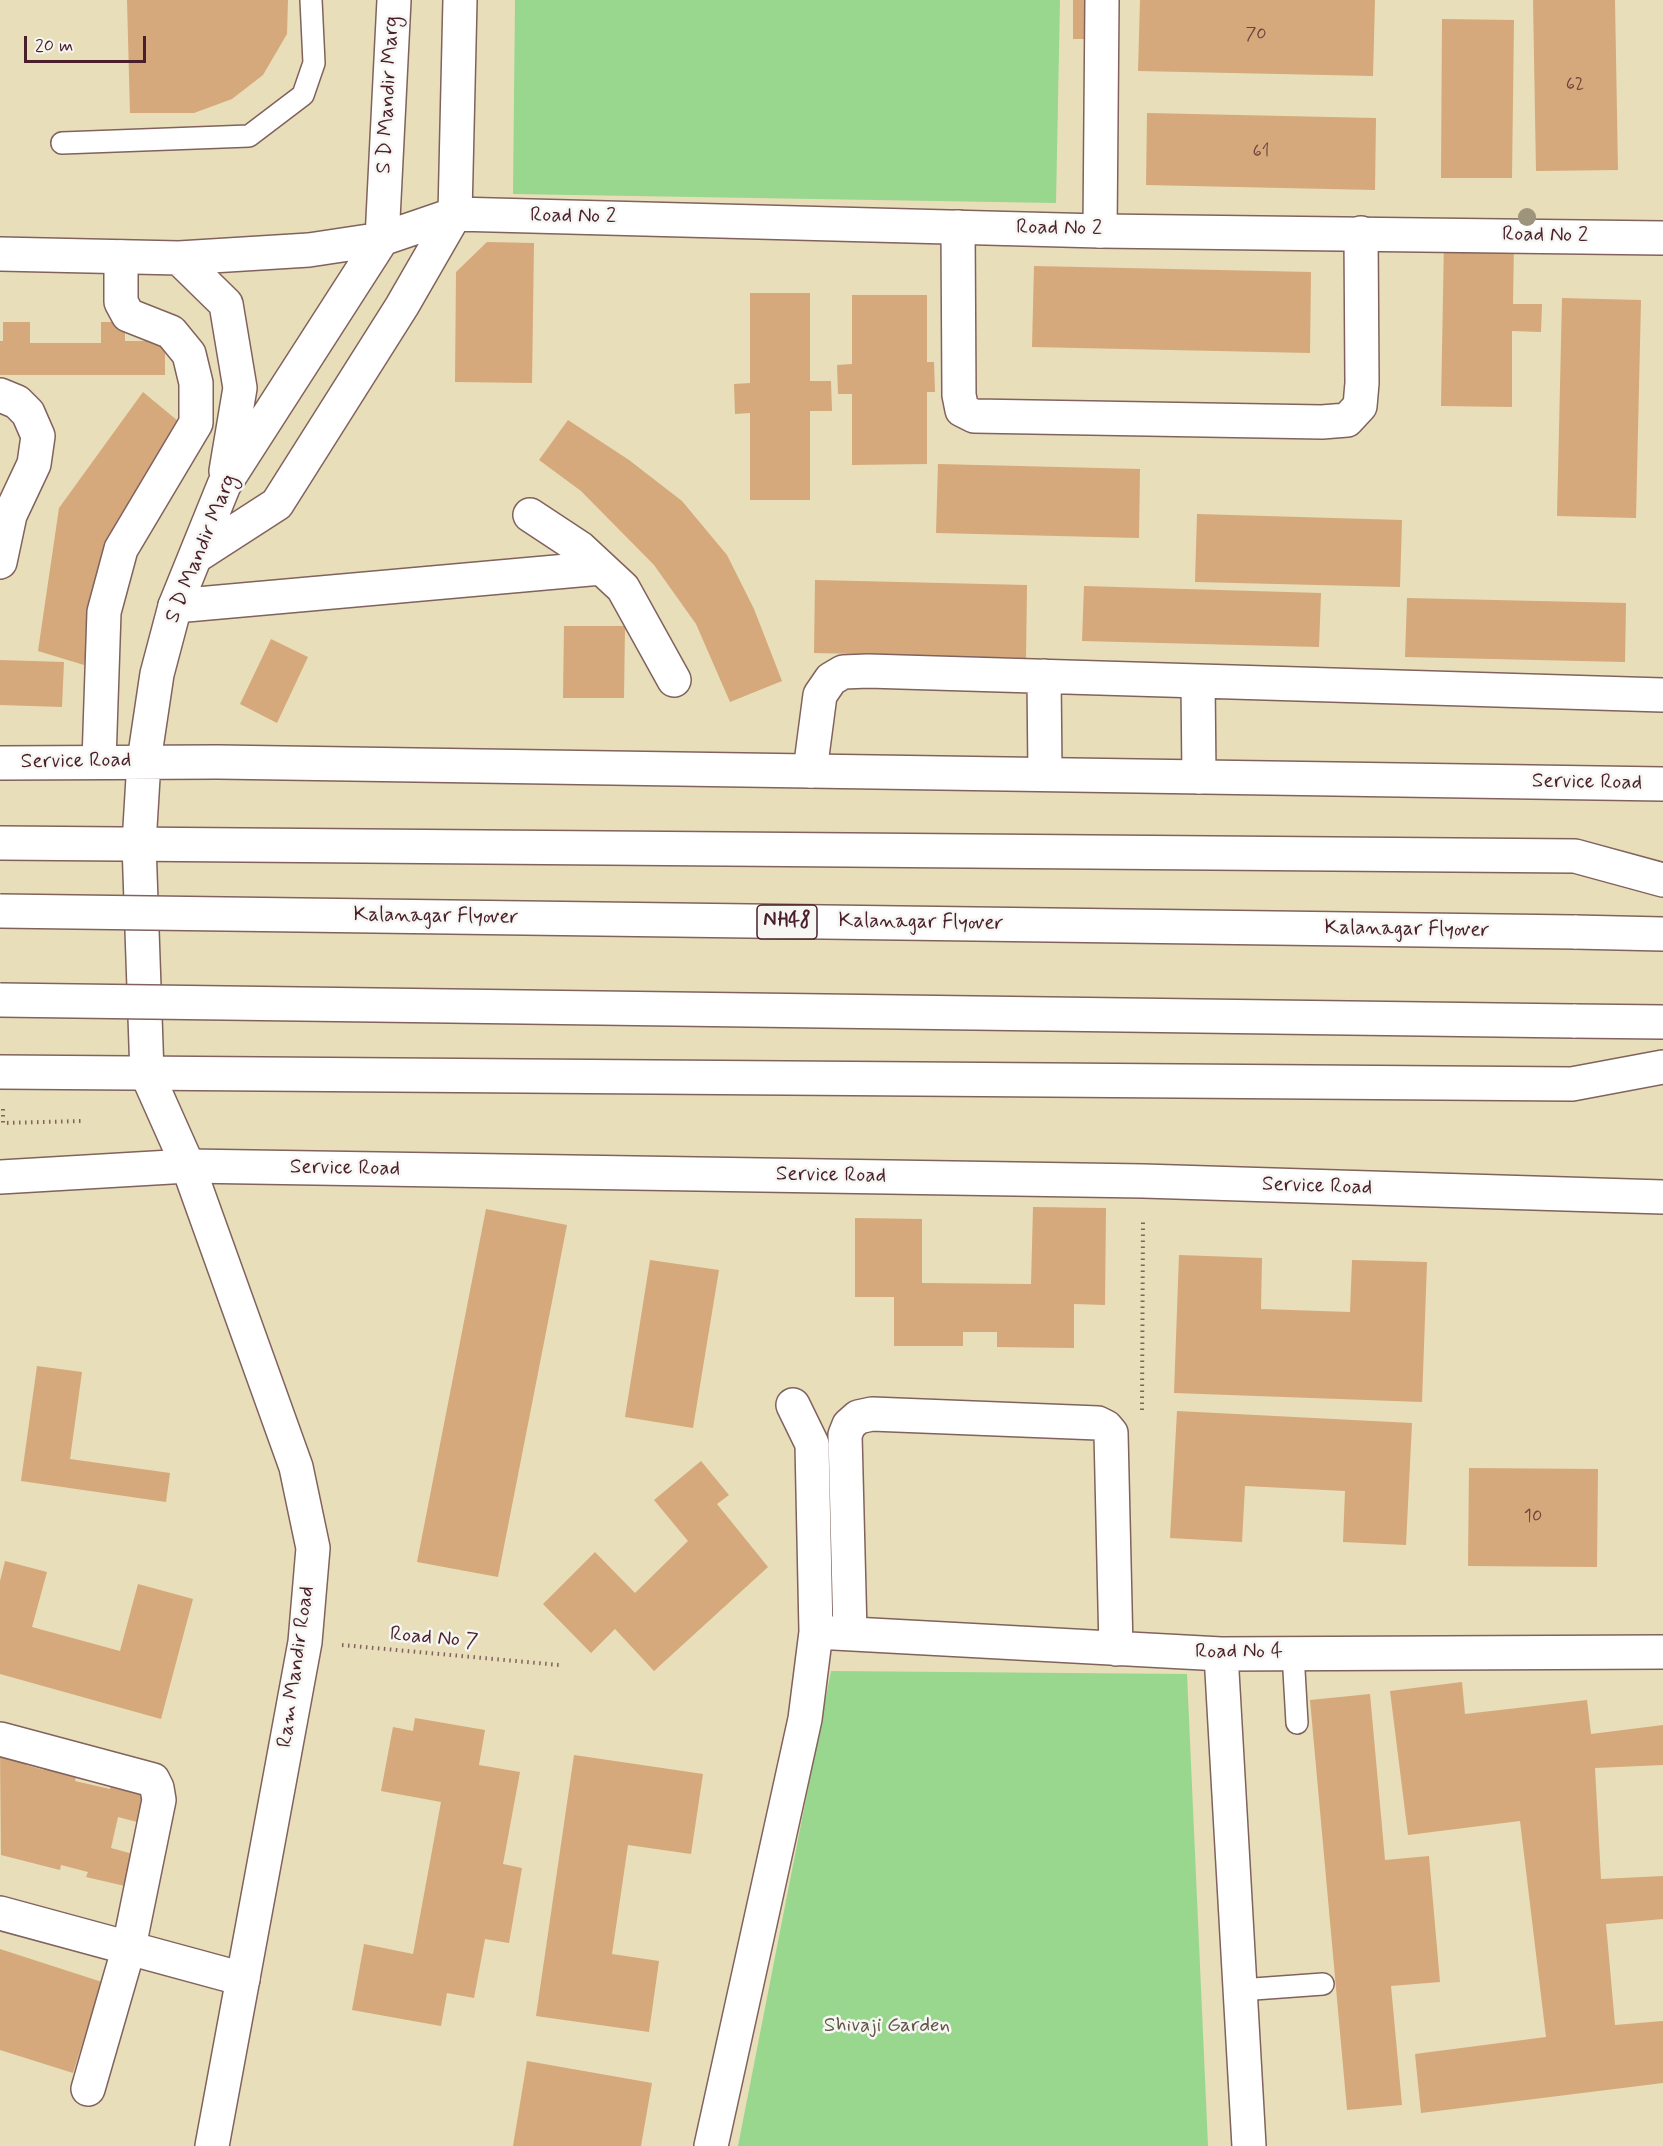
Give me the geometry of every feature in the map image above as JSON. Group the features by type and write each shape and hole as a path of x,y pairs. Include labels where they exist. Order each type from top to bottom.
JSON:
{"main road":[{"name":"S D Mandir Marg","path":"188,1166 147,1074 139,844 144,761 158,674 175,606 224,485 382,239 394,0"},
{"path":"195,557 277,504 402,306 455,214 460,0"},
{"path":"1100,231 1102,0"},
{"path":"0,254 179,258 309,250 382,239 455,214"},
{"name":"Road No 2","path":"455,214 1100,231 1663,238"},
{"path":"958,227 959,395 963,410 974,416 986,417 1347,420 1360,406 1362,383 1361,233"},
{"path":"99,761 104,612 121,549 196,423 196,383 189,354 171,332 128,315 121,302 121,257"},
{"path":"179,258 226,304 240,388 224,485"},
{"path":"0,395 17,402 28,413 38,436 34,464 10,514 0,562"},
{"path":"530,515 580,548 623,588 674,680"},
{"path":"175,606 602,568"},
{"path":"810,771 820,695 831,680 843,672 868,670 1663,695"},
{"path":"1044,676 1045,774"},
{"path":"1198,681 1199,777"},
{"name":"Service Road","path":"0,762 144,761 1663,784"},
{"path":"0,843 1575,856 1663,880"},
{"name":"Kalanagar Flyover","path":"0,911 1663,934"},
{"path":"0,1000 1663,1022"},
{"path":"0,1072 1572,1084 1663,1067"},
{"name":"Service Road","path":"0,1177 188,1166 1143,1181 1663,1197"},
{"name":"Ram Mandir Road","path":"188,1166 296,1467 313,1548 306,1642 212,2146"},
{"path":"711,2146 805,1719 816,1632 812,1444 793,1405"},
{"path":"850,1633 845,1435 849,1425 858,1417 872,1414 1098,1423 1107,1427 1111,1434 1116,1649"},
{"name":"Road No 4","path":"816,1632 1221,1654 1663,1652"},
{"path":"1221,1654 1249,2146"},
{"path":"0,1740 153,1780 159,1800 129,1947 88,2089"},
{"path":"0,1913 243,1979"}],"lane":[{"path":"62,143 249,136 303,95 314,63 310,0"},
{"path":"1293,1653 1297,1723"},
{"path":"1240,1990 1323,1984"}],"path":[{"path":"3,1123 82,1121"},
{"name":"Road No 7","path":"306,1642 559,1665"}],"green space":[{"path":"515,0 1060,0 1056,203 513,194"},
{"name":"Shivaji Garden","path":"831,1671 1187,1674 1208,2146 738,2146"}],"building":[{"path":"127,0 288,0 287,34 263,75 232,99 194,113 130,113"},
{"path":"1073,0 1091,0 1091,39 1073,39"},
{"path":"1140,0 1375,0 1373,76 1138,71"},
{"path":"1533,0 1615,0 1618,170 1536,171"},
{"path":"1442,19 1514,20 1512,178 1441,178"},
{"path":"1147,113 1376,118 1375,190 1146,185"},
{"path":"1444,239 1514,240 1513,304 1542,304 1541,332 1512,331 1512,407 1441,406"},
{"path":"487,242 534,243 532,383 455,382 456,272"},
{"path":"1034,266 1311,272 1310,353 1032,347"},
{"path":"750,293 810,293 810,381 831,381 832,411 810,411 810,500 750,500 750,413 735,414 734,384 750,383"},
{"path":"852,295 927,295 927,362 934,362 935,392 927,392 927,464 852,465 852,394 838,394 837,365 852,364"},
{"path":"1562,298 1641,300 1636,518 1557,516"},
{"path":"3,322 30,322 30,343 101,343 101,322 125,322 125,341 165,341 165,375 0,375 0,341 3,341"},
{"path":"143,392 178,421 108,538 84,665 38,651 59,508"},
{"path":"568,420 629,460 682,501 727,555 754,609 782,681 730,702 696,624 654,565 581,491 539,460"},
{"path":"938,464 1140,469 1139,538 936,533"},
{"path":"1197,514 1402,520 1400,587 1195,582"},
{"path":"815,580 1027,585 1026,658 814,653"},
{"path":"1084,586 1321,593 1319,647 1082,641"},
{"path":"1407,598 1626,603 1625,662 1405,657"},
{"path":"564,626 625,626 624,698 563,698"},
{"path":"271,639 308,657 277,723 240,704"},
{"path":"0,660 64,662 62,707 0,705"},
{"path":"1033,1207 1106,1208 1105,1305 1074,1304 1074,1348 997,1347 997,1332 963,1332 963,1346 894,1346 894,1297 855,1297 855,1218 922,1219 922,1283 1031,1284"},
{"path":"486,1209 567,1225 498,1577 417,1562"},
{"path":"1179,1255 1262,1258 1261,1309 1350,1312 1352,1260 1427,1262 1422,1402 1174,1393"},
{"path":"650,1260 719,1270 693,1428 625,1417"},
{"path":"37,1366 82,1372 70,1459 170,1473 166,1502 21,1481"},
{"path":"1177,1411 1412,1423 1406,1545 1343,1542 1345,1491 1245,1486 1242,1542 1170,1538"},
{"path":"701,1461 729,1495 717,1504 768,1567 654,1671 615,1629 591,1653 543,1604 595,1552 635,1593 688,1541 654,1500"},
{"path":"1469,1468 1598,1469 1597,1567 1468,1566"},
{"path":"5,1561 47,1572 32,1627 120,1651 138,1584 193,1599 161,1719 0,1674 0,1581"},
{"path":"1462,1682 1465,1714 1587,1700 1591,1734 1663,1725 1663,1765 1595,1768 1601,1879 1663,1876 1663,1919 1606,1924 1615,2025 1663,2021 1663,2083 1421,2113 1415,2054 1546,2037 1520,1821 1408,1835 1390,1691"},
{"path":"1370,1694 1385,1860 1429,1856 1440,1982 1391,1986 1402,2105 1347,2110 1310,1700"},
{"path":"415,1718 485,1730 479,1765 520,1772 503,1864 522,1868 509,1943 485,1939 474,1998 447,1993 441,2026 352,2010 364,1944 413,1954 441,1802 381,1791 393,1727 413,1731"},
{"path":"0,1749 29,1756 26,1765 44,1770 46,1761 78,1768 75,1781 110,1789 113,1777 149,1786 141,1823 118,1817 111,1848 133,1854 125,1886 86,1877 88,1872 61,1865 60,1870 1,1855"},
{"path":"574,1755 703,1774 691,1854 628,1845 612,1954 659,1961 649,2032 536,2016"},
{"path":"0,1949 102,1982 73,2073 0,2050"},
{"path":"527,2061 652,2083 641,2146 513,2146"}]}
